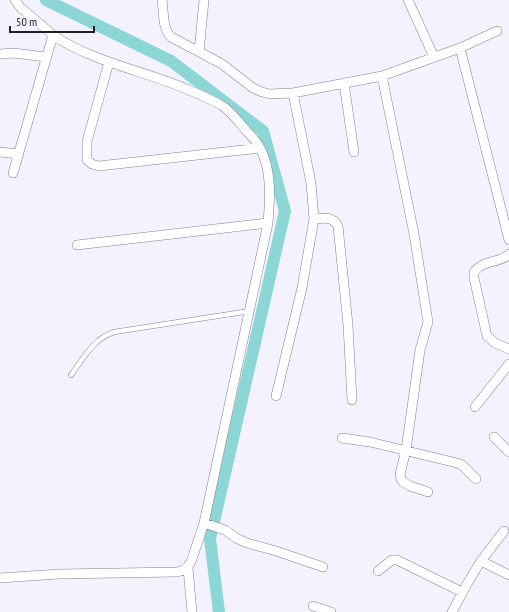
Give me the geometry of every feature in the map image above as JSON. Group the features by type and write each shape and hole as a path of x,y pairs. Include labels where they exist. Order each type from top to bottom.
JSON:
{"street":[{"path":"15,0 21,8 53,35 69,45 109,62 167,80 206,97 224,107 234,116 260,148 266,164 270,194 268,223 205,524 188,568 192,612"},
{"path":"162,0 165,27 167,33 171,37 222,64 253,88 270,94 293,93 382,76 460,48 498,31"},
{"path":"199,52 204,0 208,0"},
{"path":"408,0 434,58"},
{"path":"14,173 53,35"},
{"path":"460,48 509,240"},
{"path":"0,54 13,53 46,57"},
{"path":"109,62 87,141 87,160 92,164 99,166 260,148"},
{"path":"382,76 414,234 428,322 420,350 406,450 400,474 403,482 428,492"},
{"path":"344,83 354,152"},
{"path":"276,396 302,288 314,219 311,183 293,93"},
{"path":"0,152 19,154"},
{"path":"314,219 331,219 338,226 348,325 352,400"},
{"path":"77,245 268,223"},
{"path":"509,254 504,258 482,264 474,272 487,336 495,343 509,350"},
{"path":"475,407 509,364"},
{"path":"494,437 509,452"},
{"path":"342,438 406,450 457,463 462,465 476,479"},
{"path":"205,524 225,530 236,538 247,543 276,550 323,567"},
{"path":"452,612 462,592 481,562 504,531"},
{"path":"378,571 392,560 397,560 462,592"},
{"path":"481,562 509,575"},
{"path":"0,578 59,574 177,572 188,568"},
{"path":"313,606 330,612"}],"lane":[{"path":"71,375 92,346 105,334 250,311"}],"waterway":[{"path":"46,0 171,61 263,131 285,211 210,539 219,612"}]}
